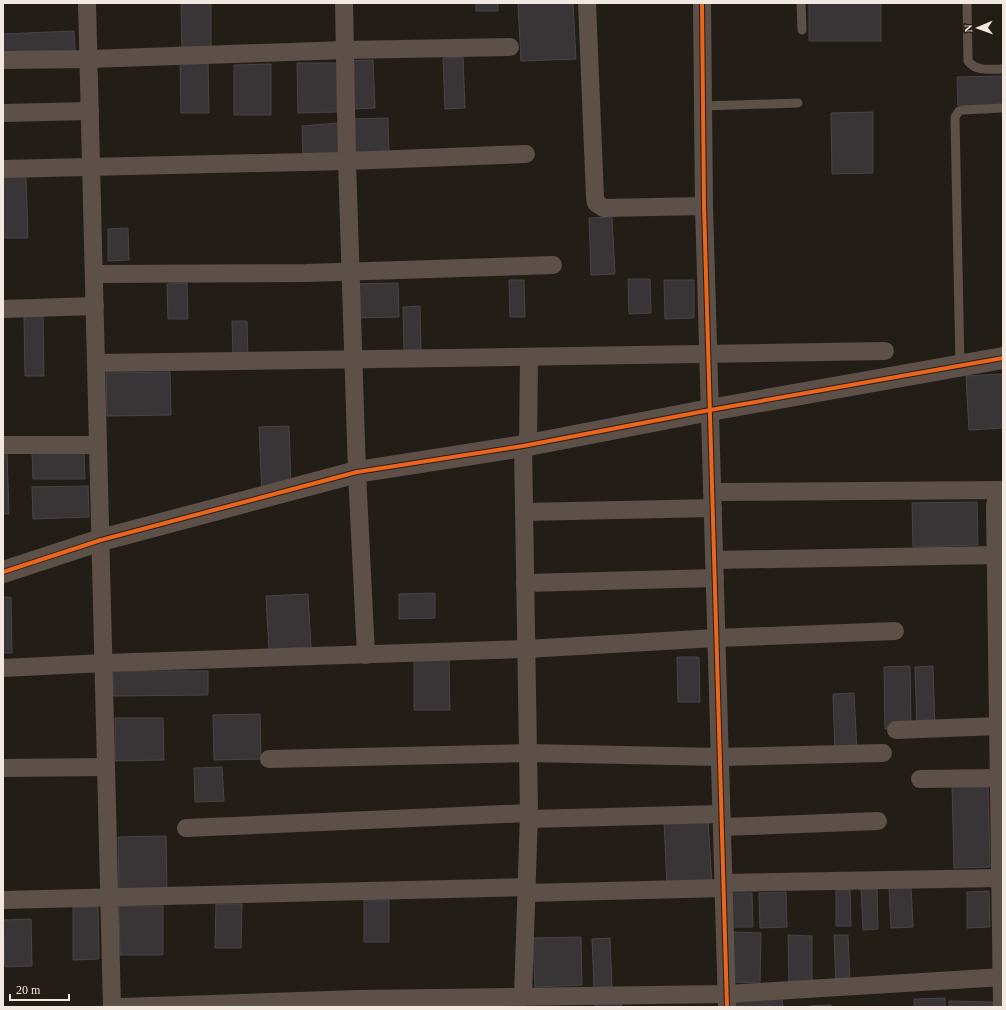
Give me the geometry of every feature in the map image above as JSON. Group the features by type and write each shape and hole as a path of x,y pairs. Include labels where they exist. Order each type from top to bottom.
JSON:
{"street":[{"path":"88,3 112,1007"},
{"path":"344,3 353,358 366,655"},
{"path":"587,3 596,203 604,208 704,206"},
{"path":"702,3 704,206 727,1000"},
{"path":"3,60 89,59 345,50 510,47"},
{"path":"3,113 90,111"},
{"path":"3,169 347,161 526,154"},
{"path":"94,274 351,272 553,265"},
{"path":"3,309 95,306"},
{"path":"96,363 353,358 708,355 885,351"},
{"path":"529,357 524,512 529,816 527,890 534,1000"},
{"path":"3,572 100,540 357,472 526,446 710,410 1003,358"},
{"path":"3,445 98,445"},
{"path":"524,512 712,500 1003,490"},
{"path":"1002,1007 1000,721 995,506 997,497 1003,490"},
{"path":"714,560 996,555"},
{"path":"525,583 715,578"},
{"path":"3,668 104,663 526,649 716,638 895,632"},
{"path":"896,730 1000,721"},
{"path":"269,759 528,753 719,757 883,753"},
{"path":"3,768 106,767"},
{"path":"920,779 1000,782"},
{"path":"186,828 529,816 722,820 878,820"},
{"path":"3,900 527,890 1000,878"},
{"path":"121,1007 534,1000 727,1000 1002,977"}],"lane":[{"path":"801,3 802,30"},
{"path":"967,3 968,61 976,68 1003,69"},
{"path":"703,106 798,103"},
{"path":"960,366 955,117 959,111 963,110 1003,108"}],"building":[{"path":"181,3 211,3 211,54 182,54"},
{"path":"476,3 498,3 498,11 476,11"},
{"path":"518,3 573,3 576,59 521,61"},
{"path":"809,3 881,3 881,41 809,41"},
{"path":"74,31 75,53 3,55 3,34"},
{"path":"463,57 465,108 445,109 443,58"},
{"path":"373,60 375,108 349,109 347,61"},
{"path":"208,61 209,113 181,113 180,62"},
{"path":"297,63 337,63 337,112 298,113"},
{"path":"271,64 271,115 234,115 234,65"},
{"path":"1003,76 1003,105 958,106 957,77"},
{"path":"873,112 873,173 832,174 831,113"},
{"path":"388,118 389,156 349,156 349,119"},
{"path":"338,123 340,152 303,154 302,126"},
{"path":"26,176 28,238 3,238 3,177"},
{"path":"612,217 615,274 591,275 589,218"},
{"path":"128,228 129,260 108,261 108,229"},
{"path":"628,279 650,279 651,313 629,314"},
{"path":"509,280 524,280 525,317 510,317"},
{"path":"664,280 694,280 694,318 665,319"},
{"path":"187,283 188,319 168,319 167,284"},
{"path":"398,283 399,317 353,318 353,284"},
{"path":"420,306 421,355 404,355 403,307"},
{"path":"43,314 44,376 25,376 24,315"},
{"path":"232,321 247,321 248,359 233,359"},
{"path":"170,372 171,415 107,416 106,373"},
{"path":"1003,374 1003,428 969,430 966,376"},
{"path":"289,426 291,485 262,494 259,427"},
{"path":"7,453 9,514 3,514 3,454"},
{"path":"32,453 84,453 85,479 33,479"},
{"path":"88,486 89,517 33,519 32,487"},
{"path":"977,502 978,545 913,547 912,503"},
{"path":"435,593 435,618 399,619 399,594"},
{"path":"308,594 311,647 269,650 266,596"},
{"path":"3,597 11,597 12,653 3,653"},
{"path":"677,657 699,657 700,702 678,702"},
{"path":"414,659 449,659 450,710 414,710"},
{"path":"910,666 911,728 885,729 884,667"},
{"path":"933,666 935,728 917,729 915,667"},
{"path":"113,671 208,671 208,695 113,696"},
{"path":"854,693 857,752 835,753 833,694"},
{"path":"260,714 261,759 214,760 213,715"},
{"path":"115,718 163,718 164,760 115,761"},
{"path":"222,767 224,801 195,802 194,768"},
{"path":"988,784 990,867 954,868 952,785"},
{"path":"708,819 712,885 667,887 664,821"},
{"path":"166,836 167,888 119,889 118,837"},
{"path":"911,886 913,927 891,928 889,888"},
{"path":"850,889 851,926 836,926 836,890"},
{"path":"861,889 877,889 878,929 863,930"},
{"path":"989,891 990,927 967,928 967,892"},
{"path":"786,892 787,927 760,928 759,893"},
{"path":"732,893 752,893 753,927 732,927"},
{"path":"364,900 389,900 389,942 364,942"},
{"path":"216,904 242,904 241,948 215,948"},
{"path":"119,906 163,906 163,955 120,955"},
{"path":"73,907 98,907 99,959 73,960"},
{"path":"31,919 32,966 5,967 3,920"},
{"path":"733,932 761,933 760,983 732,982"},
{"path":"788,935 812,936 812,987 789,987"},
{"path":"834,935 848,935 850,984 836,984"},
{"path":"581,937 582,985 535,987 533,938"},
{"path":"610,938 612,987 594,988 592,939"},
{"path":"734,998 782,998 783,1007 734,1007"},
{"path":"945,998 945,1007 914,1007 914,999"},
{"path":"622,1001 622,1007 595,1007 595,1002"},
{"path":"949,1001 993,1002 993,1007 949,1007"},
{"path":"831,1005 831,1007 809,1007 809,1006"}],"cycle path":[{"path":"702,3 704,206 727,1007"},
{"path":"3,572 101,540 357,472 523,446 710,410 1003,358"}]}
